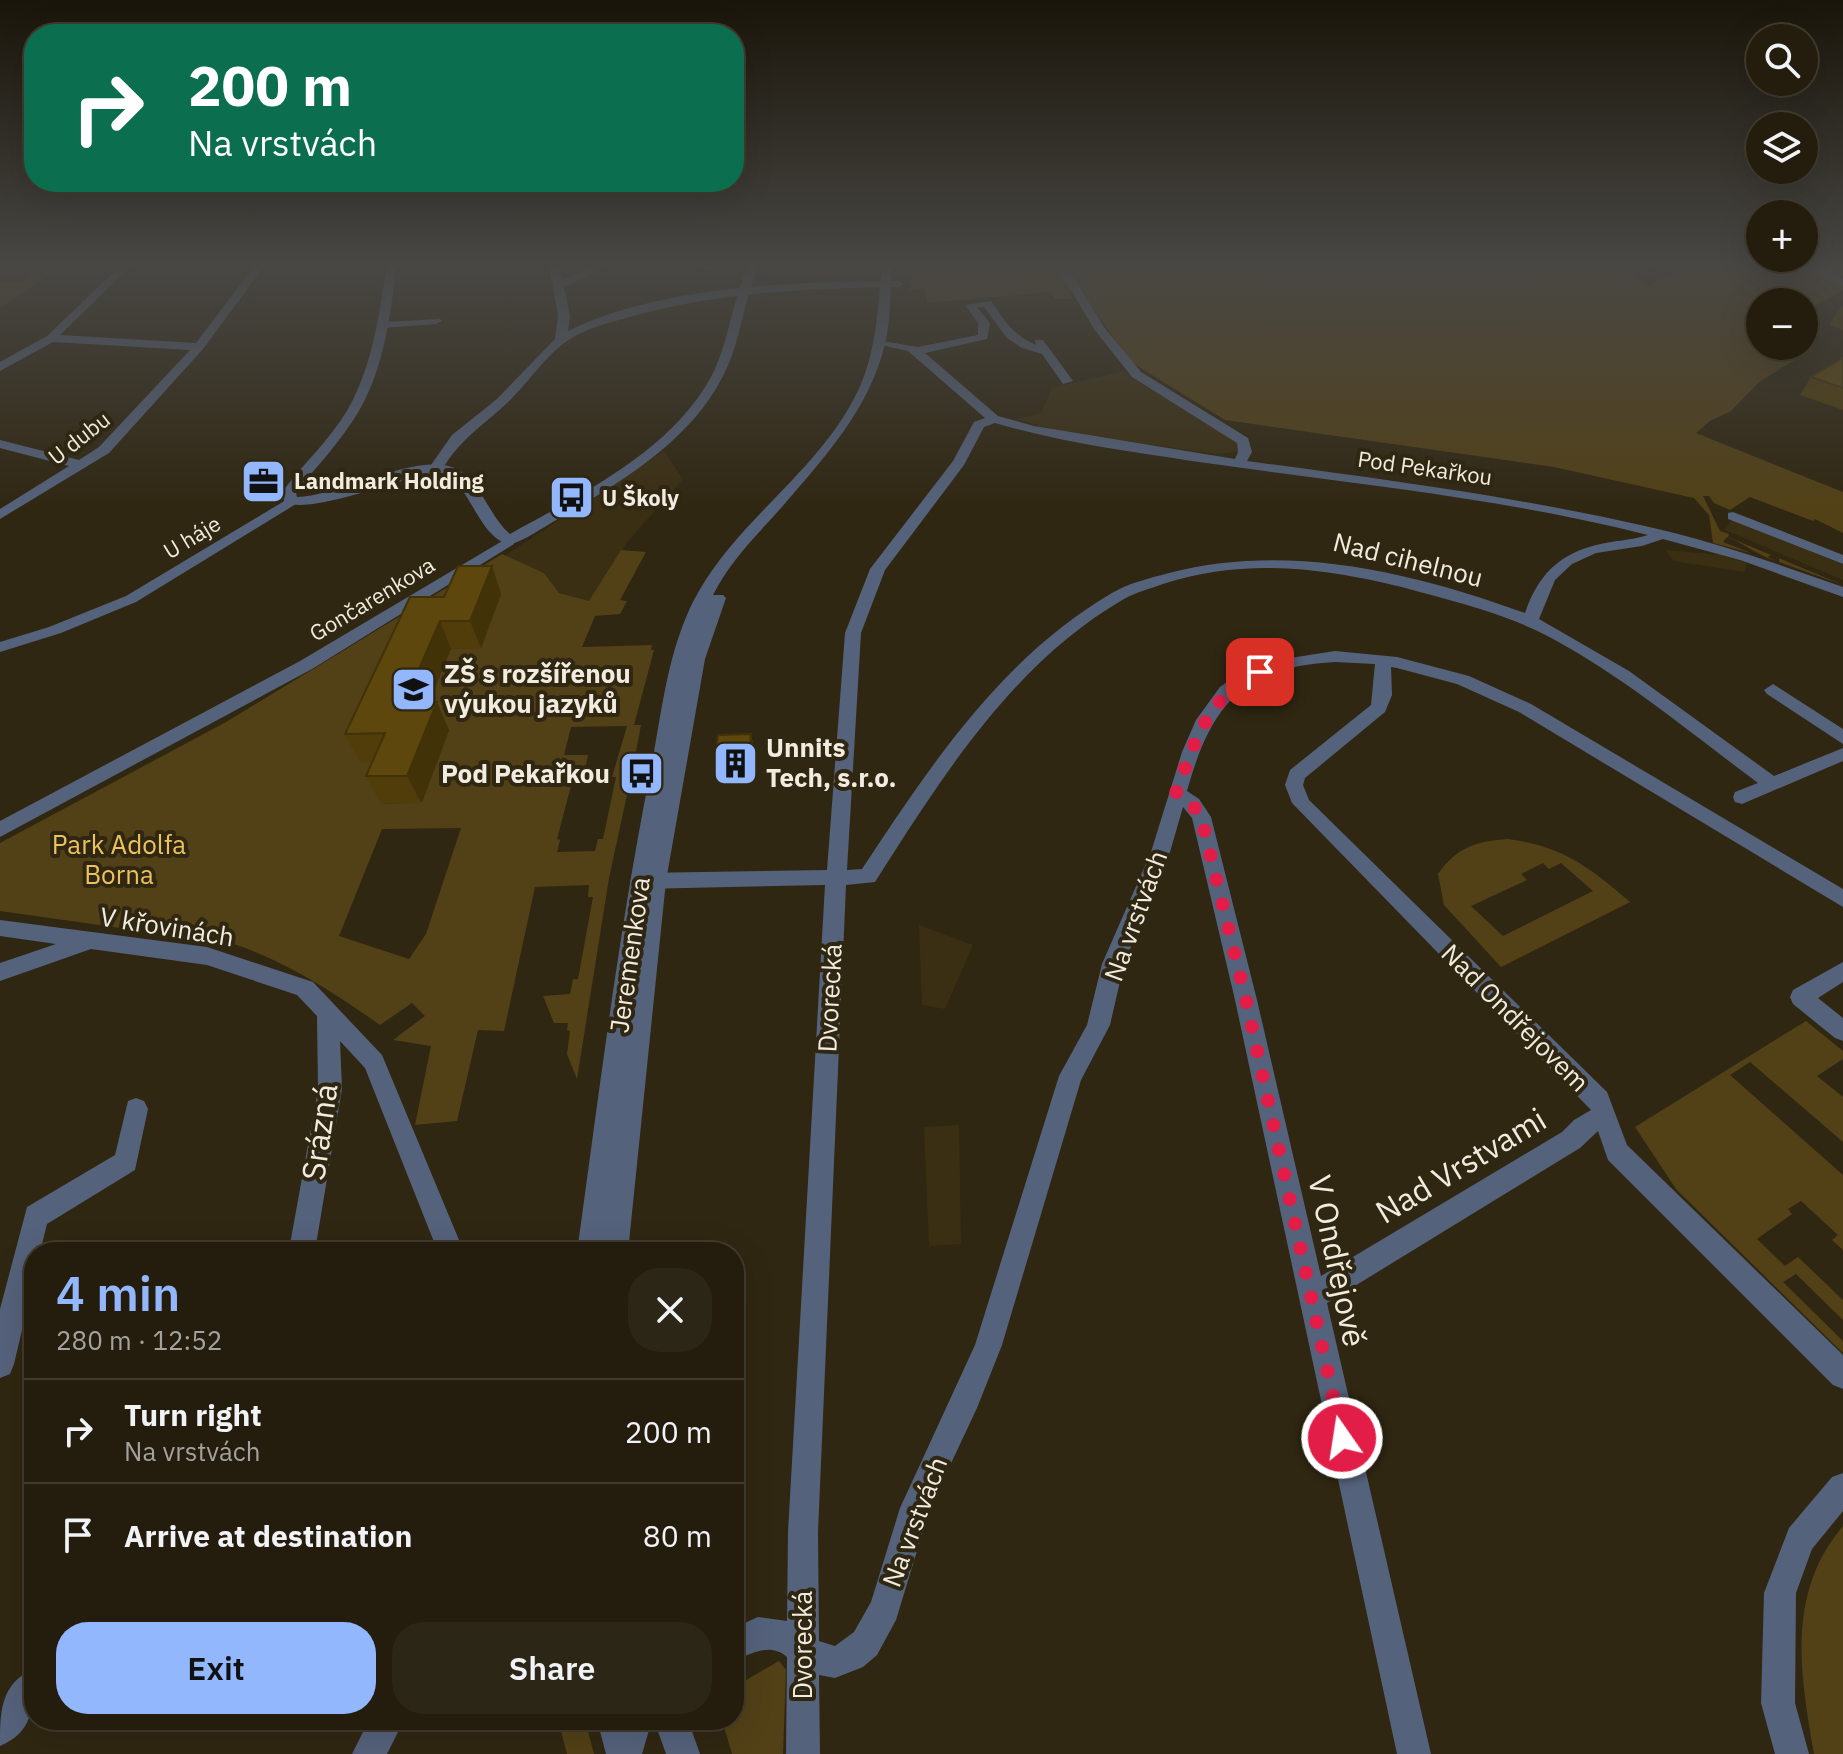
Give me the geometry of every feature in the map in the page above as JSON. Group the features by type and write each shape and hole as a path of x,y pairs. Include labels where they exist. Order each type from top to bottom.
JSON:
{"street":[{"path":"0,367 35,347"},
{"name":"U dubu","path":"0,515 82,465 114,440 199,347"},
{"name":"U háje","path":"0,647 55,630 131,599 291,501 289,492 336,436 356,406 377,347"},
{"path":"438,465 445,446 513,391 555,347"},
{"name":"Gončarenkova","path":"0,830 306,665 639,459 687,417 717,378 729,347"},
{"name":"Jeremenkova","path":"592,1242 648,881 695,615 719,568 838,433 884,347"},
{"path":"903,347 918,351 994,419"},
{"path":"918,351 937,347"},
{"path":"1026,347 1047,352"},
{"path":"1043,347 1067,381"},
{"path":"1114,347 1141,379 1243,441 1245,452 1239,463"},
{"name":"Pod Pekařkou","path":"994,419 1060,436 1524,504 1662,534 1802,575 1843,592"},
{"name":"Dvorecká","path":"803,1754 803,1532 836,878 853,633 878,569 959,462 979,425 994,419"},
{"path":"0,444 82,465"},
{"path":"291,501 309,501 357,491 419,468 438,465 455,473 497,533 509,541"},
{"path":"1733,516 1843,560"},
{"path":"1530,621 1539,590 1567,559 1599,548 1646,542 1662,534"},
{"name":"Nad cihelnou","path":"648,881 868,877 972,725 1033,660 1078,622 1123,593 1207,568 1286,562 1328,565 1369,573 1530,621 1635,685 1771,783"},
{"name":"Na vrstvách","path":"744,1640 758,1633 789,1637 804,1653 831,1662 850,1658 875,1633 915,1508 975,1381 1071,1076 1089,1051 1106,1004 1113,964 1155,864 1176,793 1214,706 1243,681 1279,665 1316,657 1383,660 1460,679 1509,700 1843,899"},
{"name":"Nad Ondřejovem","path":"1383,660 1383,695 1379,708 1296,775 1296,794 1320,825 1599,1100 1617,1152 1843,1375"},
{"path":"1773,690 1843,738"},
{"path":"1742,797 1843,754"},
{"name":"V Ondřejově","path":"1176,793 1192,804 1201,817 1246,1000 1414,1754"},
{"name":"Jeremenkova","path":"616,1242 648,881"},
{"name":"V křovinách","path":"0,928 207,956 305,988 374,1062 447,1242"},
{"path":"0,972 86,942"},
{"path":"1843,971 1801,997 1843,1031"},
{"name":"Srázná","path":"303,1242 330,1089 328,1011"},
{"path":"30,1242 36,1216 126,1162 136,1109"},
{"name":"Nad Vrstvami","path":"1310,1298 1571,1140 1582,1128 1604,1115"},
{"path":"0,1364 24,1265"},
{"path":"1792,1754 1778,1703 1780,1593 1800,1539 1843,1488"},
{"path":"0,1729 24,1698"},
{"path":"369,1754 382,1730"},
{"path":"617,1730 624,1754"},
{"path":"624,1754 632,1730"},
{"path":"675,1730 683,1754"}],"shaded area":[{"path":"1124,371 1146,387 1235,437 1241,442 1240,451 1217,454 1061,432 1017,419 1041,413 1052,388"},
{"path":"664,451 683,479 628,541 590,601 559,593 544,573 504,556"},
{"path":"1732,519 1843,565 1843,580 1725,530"},
{"path":"1665,550 1721,555 1747,563 1744,572 1674,561"},
{"path":"919,925 973,945 945,1009 922,1005"},
{"path":"959,1125 961,1244 929,1246 924,1127"}],"green space":[{"path":"1120,347 1746,347 1746,360 1794,360 1759,382 1731,411 1710,421 1696,433 1843,492 1843,533 1815,519 1813,521 1750,497 1730,510 1714,503 1709,496 1703,496 1720,531 1772,555 1768,557 1776,561 1727,537 1723,542 1751,553 1713,543 1709,515 1694,498 1554,467 1225,420 1131,362"},
{"name":"Park Adolfa Borna","path":"621,550 646,552 620,600 627,601 620,614 595,616 582,647 652,645 651,650 654,650 634,725 641,725 634,762 623,762 621,771 632,772 609,878 577,1079 567,1054 568,1023 554,1023 543,996 570,994 573,979 578,979 593,897 588,897 589,885 535,887 504,1031 478,1030 457,1121 415,1125 431,1046 393,1040 425,1016 412,1003 380,1025 310,979 234,944 0,911 0,843 226,722 502,554 544,573 559,593 589,601","holes":["468,593 501,594 481,648 438,649 429,670 437,670 436,675 440,676 429,701 423,707 413,707 403,731 449,730 422,802 382,804 399,761 361,761 422,625 456,624","627,726 612,777 616,777 603,839 598,839 595,851 557,852 560,840 557,839 573,778 583,778 588,755 564,755 571,727","461,828 426,934 409,959 339,936 382,829"]},
{"path":"1779,558 1843,585 1779,562"},
{"path":"1497,840 1527,842 1560,853 1602,878 1630,902 1501,967 1444,905 1438,874 1453,857 1468,847","holes":["1543,863 1549,869 1561,863 1593,891 1503,936 1471,906 1527,880 1521,874"]},
{"path":"1806,1021 1843,1051 1843,1059 1817,1076 1843,1097 1843,1142 1750,1062 1730,1075 1843,1175 1843,1250 1832,1240 1838,1235 1801,1201 1788,1209 1792,1214 1757,1239 1785,1266 1798,1257 1843,1300 1843,1320 1796,1274 1783,1282 1843,1341 1843,1353 1676,1189 1635,1127"},
{"path":"1843,1526 1843,1754 1814,1754 1802,1664 1805,1606 1812,1579 1825,1552"},
{"path":"779,1661 786,1670 783,1754 732,1754 725,1730 744,1730 744,1681"},
{"path":"561,1730 588,1730 594,1754 567,1754"}],"building":[{"path":"1843,358 1843,388 1811,377"},
{"path":"458,566 492,566 470,621 440,621 404,703 437,702 407,776 366,776 385,733 345,734 410,597 444,597"},
{"path":"751,734 749,755 715,756 718,735"}],"place":[{"name":"Landmark Holding","path":"263,481"},
{"name":"U Školy","path":"571,498"},
{"name":"ZŠ s rozšířenou výukou jazyků","path":"413,689"},
{"name":"Unnits Tech, s.r.o.","path":"735,763"},
{"name":"Pod Pekařkou","path":"641,774"}],"route":[{"path":"1260,672 1226,692 1214,706 1202,727 1176,793 1192,804 1201,817 1246,1000 1342,1438"}]}
